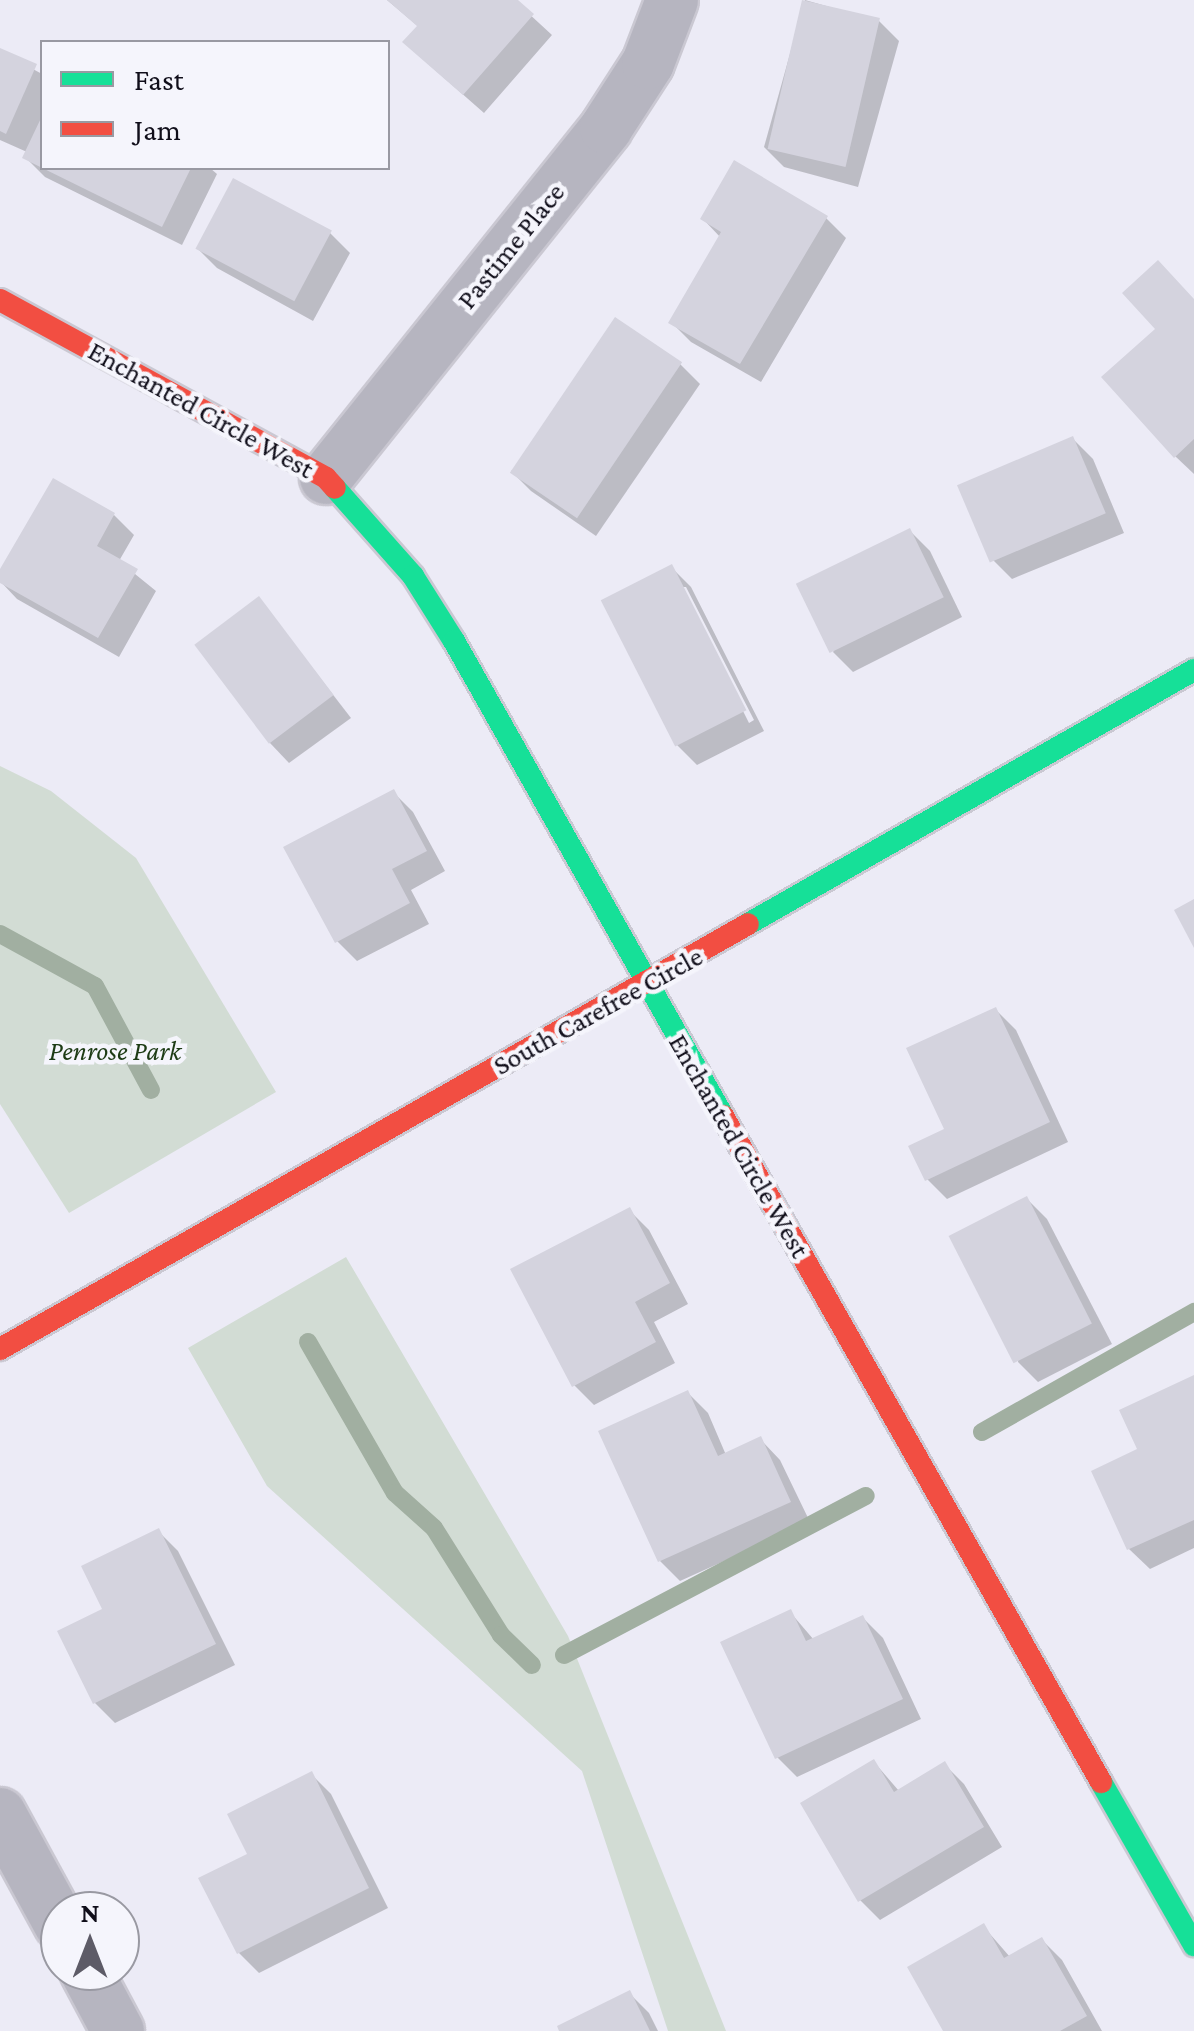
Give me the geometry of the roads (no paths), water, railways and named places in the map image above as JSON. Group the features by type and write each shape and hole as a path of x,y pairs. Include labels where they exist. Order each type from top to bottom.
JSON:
{"street":[{"name":"Pastime Place","path":"326,478 606,128 648,62 672,0"},
{"name":"Enchanted Circle West","path":"0,300 326,478 412,576 454,641 1194,1945"},
{"name":"South Carefree Circle","path":"0,1349 648,984 1194,670"},
{"path":"0,1814 42,1891"},
{"path":"97,1991 118,2031"}],"waterway":[{"path":"0,934 95,986 151,1090"},
{"path":"982,1432 1194,1312"},
{"path":"308,1342 395,1493 434,1528 501,1635 532,1665"},
{"path":"564,1655 866,1496"}],"park label":[{"name":"Penrose Park","path":"115,1051"}]}
